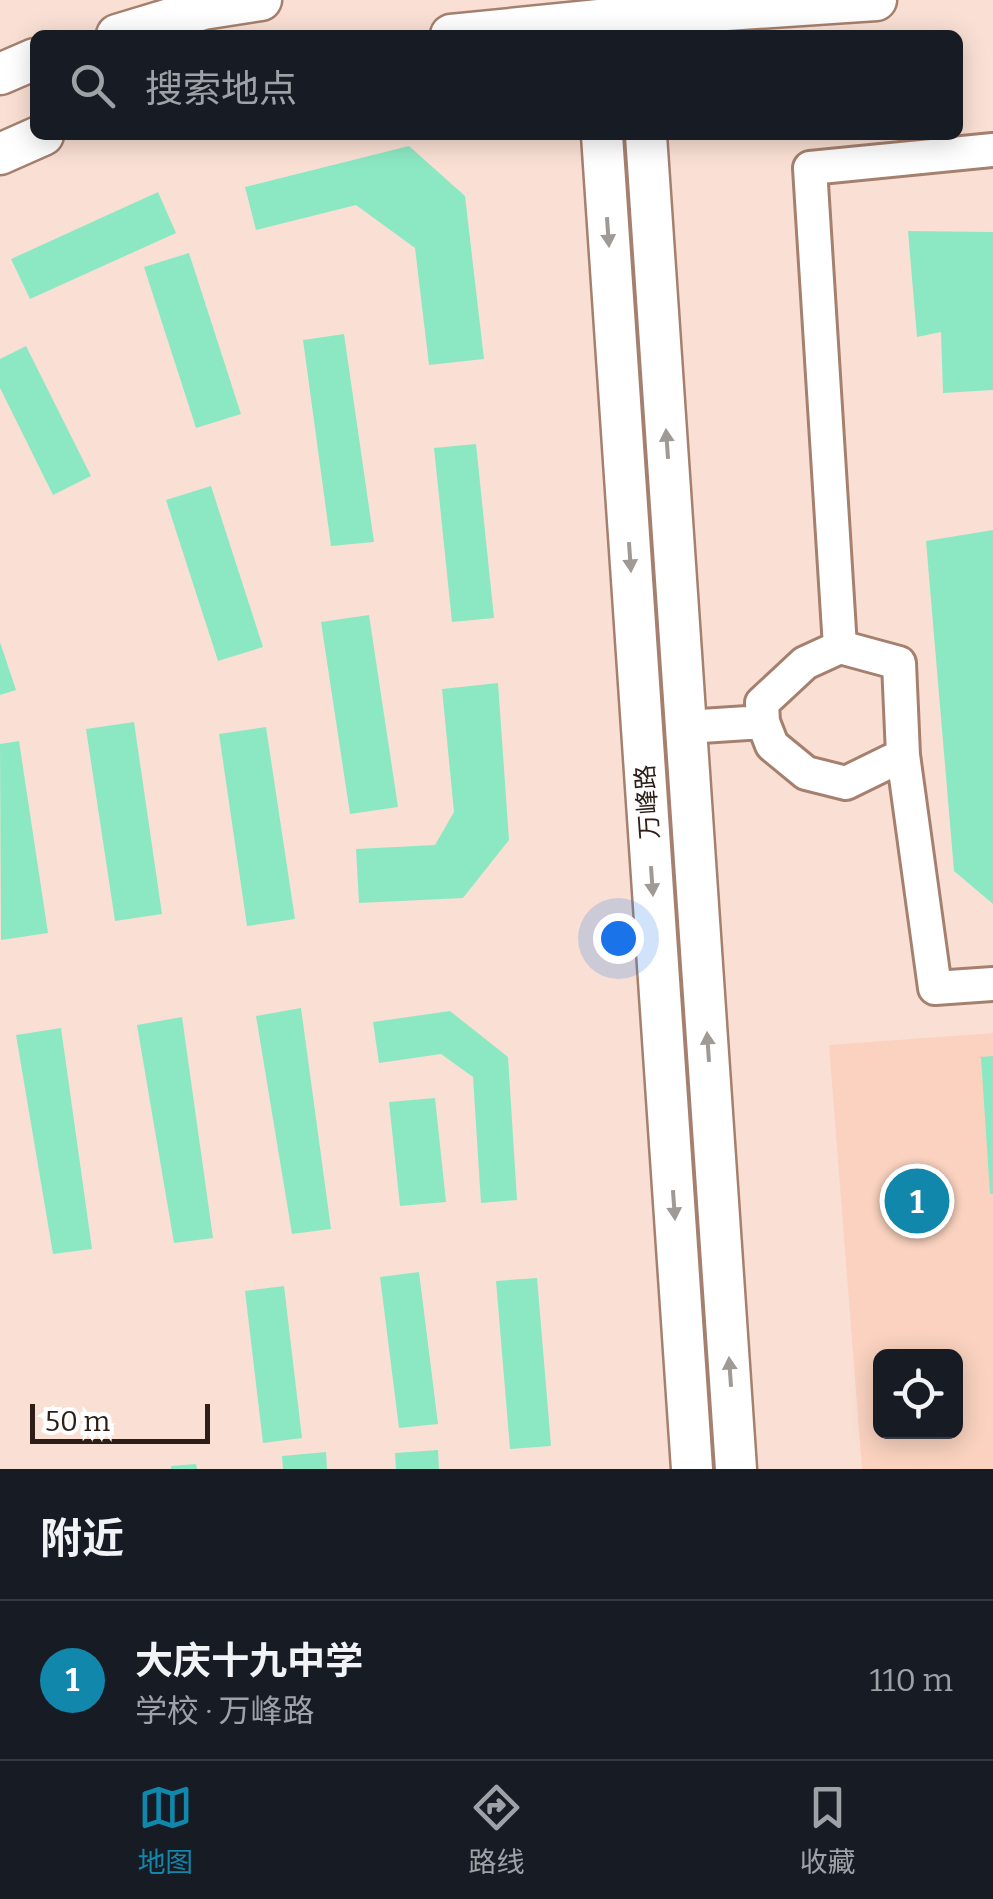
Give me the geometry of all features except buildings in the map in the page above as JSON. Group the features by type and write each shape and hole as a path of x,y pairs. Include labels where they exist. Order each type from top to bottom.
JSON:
{"main road":[{"path":"134,30 203,10 261,0"},
{"path":"496,30 594,19 876,0"},
{"path":"0,74 30,61"},
{"path":"0,154 32,140"},
{"name":"万峰路","path":"602,140 692,1469"},
{"name":"万峰路","path":"646,140 736,1469"}],"lane":[{"path":"840,647 810,168 993,150"},
{"path":"903,755 846,783 806,773 772,745 763,722 762,703 805,662 840,647 899,664 903,755 935,988 993,984"},
{"path":"686,727 763,722"}],"shaded area":[{"path":"993,1033 993,1469 862,1469 829,1045"}],"place":[{"name":"大庆十九中学","path":"917,1201"}]}
